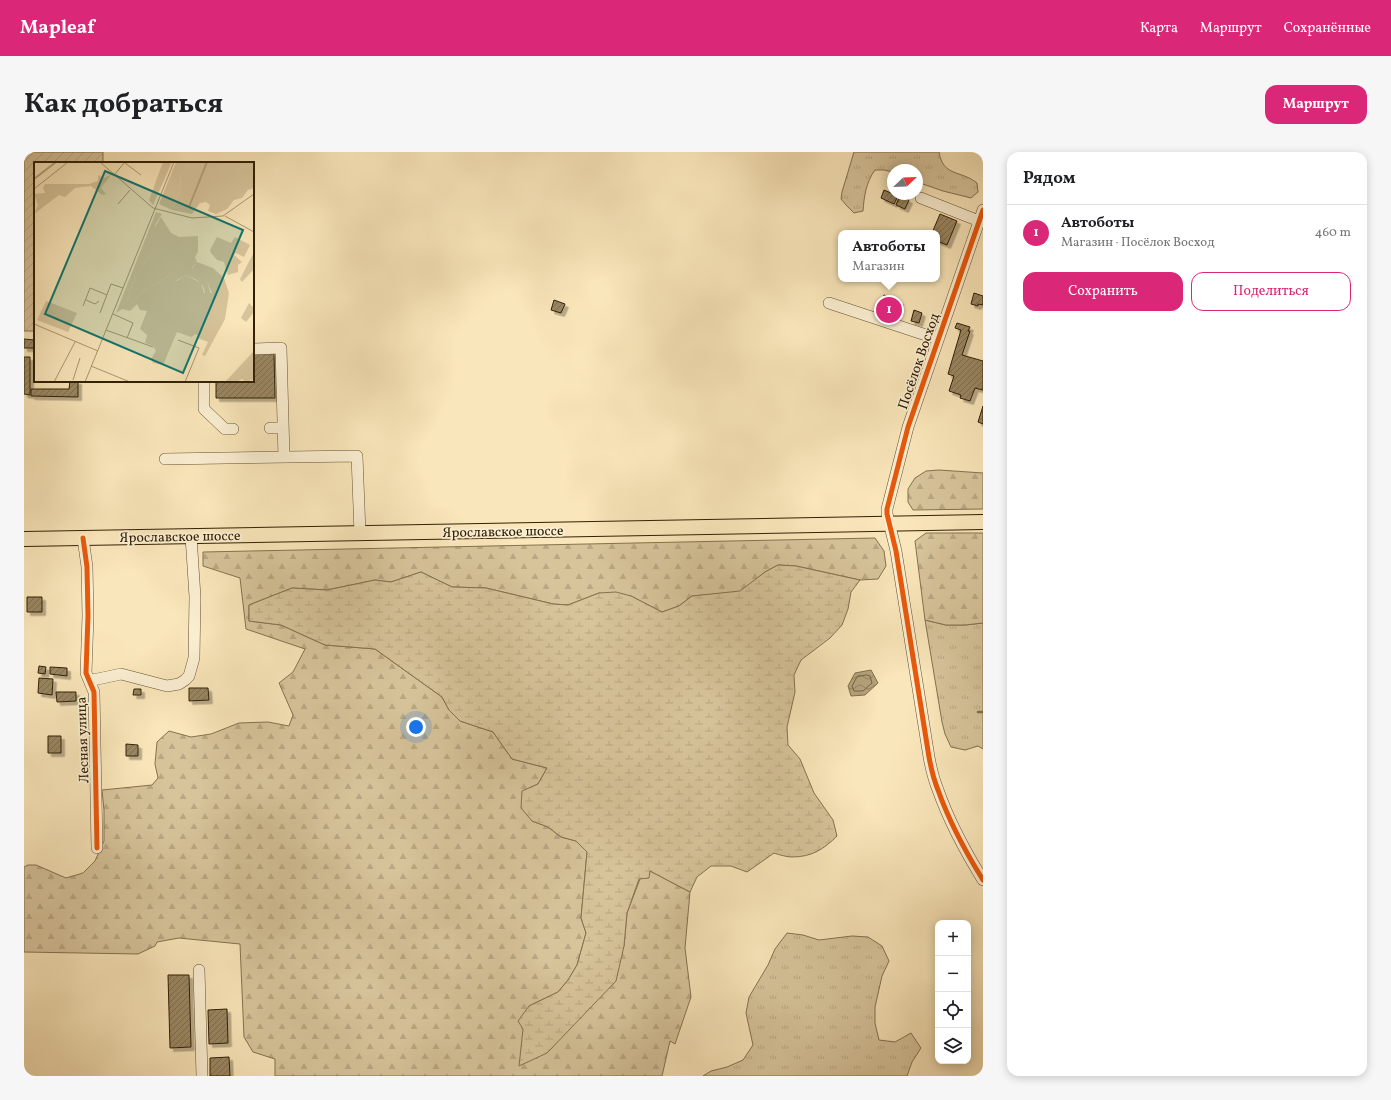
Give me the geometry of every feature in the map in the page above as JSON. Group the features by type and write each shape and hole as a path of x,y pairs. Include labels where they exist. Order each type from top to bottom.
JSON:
{"main road":[{"name":"Ярославское шоссе","path":"24,539 983,522"}],"street":[{"path":"923,199 979,221"},
{"name":"Посёлок Восход","path":"983,210 908,427 888,509 929,757 937,789 969,857 983,880"},
{"path":"829,303 938,339"},
{"path":"254,349 281,348 284,457"},
{"path":"204,382 204,409 225,429 233,429"},
{"path":"270,428 283,428"},
{"path":"165,459 357,456 360,533"},
{"path":"88,678 93,680 121,674 167,686 179,684 189,676 194,658 195,597 191,536"},
{"name":"Лесная улица","path":"83,538 88,616 85,667 94,692 97,848"},
{"path":"198,970 202,1076"}],"green space":[{"path":"24,152 103,152 103,162 34,162 34,331 24,331"},
{"path":"854,152 939,152 944,166 977,183 978,192 971,198 923,184 923,164 887,164 887,171 875,170 872,175 865,195 863,211 854,213 841,199"},
{"path":"939,470 983,473 983,509 913,510 908,502 908,489 915,478 926,471"},
{"path":"926,533 983,533 983,623 946,625 925,620 915,541"},
{"path":"875,538 884,551 886,566 878,579 860,580 796,566 778,565 765,572 740,592 692,596 679,606 662,612 631,596 599,593 568,605 553,604 486,588 452,587 421,572 391,582 375,580 327,590 292,588 249,605 249,621 281,625 325,645 375,649 442,697 449,710 460,721 493,732 512,759 547,768 538,784 523,791 532,821 548,827 561,837 576,841 587,852 581,918 586,933 577,965 568,980 558,992 529,1006 547,1053 569,1028 624,946 627,913 640,879 650,871 690,892 685,948 691,997 675,1044 670,1041 662,1076 275,1076 275,1059 253,1052 244,1037 240,944 179,938 157,942 155,946 138,954 24,952 24,867 28,865 36,865 66,878 83,873 95,861 104,841 104,810 102,790 152,785 158,778 155,764 157,742 169,731 191,737 211,734 239,723 268,722 289,726 293,715 279,683 293,672 305,649 246,629 240,578 203,566 203,552"},
{"path":"778,565 796,566 860,580 851,592 848,609 842,625 830,638 801,660 794,675 795,692 787,727 788,745 800,759 814,793 833,820 837,836 827,845 806,856 790,857 774,853 747,872 731,866 711,866 697,877 690,892 650,871 649,878 639,879 627,913 624,946 616,981 547,1053 519,1066 523,1029 518,1021 529,1006 558,992 568,980 577,965 586,933 581,918 587,852 576,841 561,837 548,827 532,821 521,808 522,791 538,784 547,768 512,759 493,732 460,721 449,710 442,697 375,649 325,645 281,625 249,621 249,605 292,588 327,590 375,580 391,582 421,572 452,587 486,588 553,604 568,605 599,593 616,592 631,596 662,612 679,606 692,596 740,591 765,572"},
{"path":"925,620 946,625 983,623 983,749 978,746 965,750 951,747 945,734"},
{"path":"787,933 803,935 819,940 852,936 868,937 882,946 889,961 882,976 875,1007 875,1023 879,1040 895,1042 911,1033 921,1048 912,1062 907,1076 703,1076 711,1071 727,1067 743,1060 753,1045 746,1013 749,997 768,965 775,949"}],"water":[{"path":"871,670 878,683 865,695 851,696 848,686 855,673"}],"building":[{"path":"884,190 887,191 887,200 896,200 894,204 881,198"},
{"path":"898,200 909,200 905,209 896,205"},
{"path":"940,214 957,221 947,245 940,242 940,230 933,230"},
{"path":"974,293 983,296 983,305 978,304 978,306 971,304"},
{"path":"884,295 900,301 894,319 878,314"},
{"path":"554,300 565,304 561,313 551,310"},
{"path":"914,310 922,313 919,323 911,321"},
{"path":"957,323 970,327 962,355 983,361 983,390 975,388 970,401 960,398 961,395 949,391 954,376 948,374 961,330 955,328"},
{"path":"24,339 34,340 34,348 24,348"},
{"path":"274,353 275,398 216,398 216,382 254,382 254,354"},
{"path":"24,357 30,357 30,395 24,394"},
{"path":"70,382 78,382 78,397 31,396 31,389 69,389"},
{"path":"983,406 983,424 978,422"},
{"path":"27,597 42,597 42,612 27,612"},
{"path":"39,666 46,667 45,674 38,673"},
{"path":"50,667 67,668 67,676 50,674"},
{"path":"39,678 53,679 52,695 38,693"},
{"path":"189,688 208,688 209,700 189,701"},
{"path":"134,689 141,689 141,695 133,695"},
{"path":"56,692 76,692 76,701 57,702"},
{"path":"48,736 61,736 61,753 48,753"},
{"path":"126,744 138,745 138,756 126,756"},
{"path":"168,975 189,975 191,1047 170,1048"},
{"path":"227,1009 228,1043 209,1044 208,1010"},
{"path":"229,1057 230,1076 210,1076 210,1058"}],"waterway":[{"path":"978,712 983,712"}],"cycle path":[{"path":"983,210 908,427 887,509 896,551 933,774 942,802 952,824 983,880"},
{"path":"83,538 87,567 88,616 86,673 94,692 97,848"}],"place":[{"name":"Автоботы","path":"889,310"}]}
